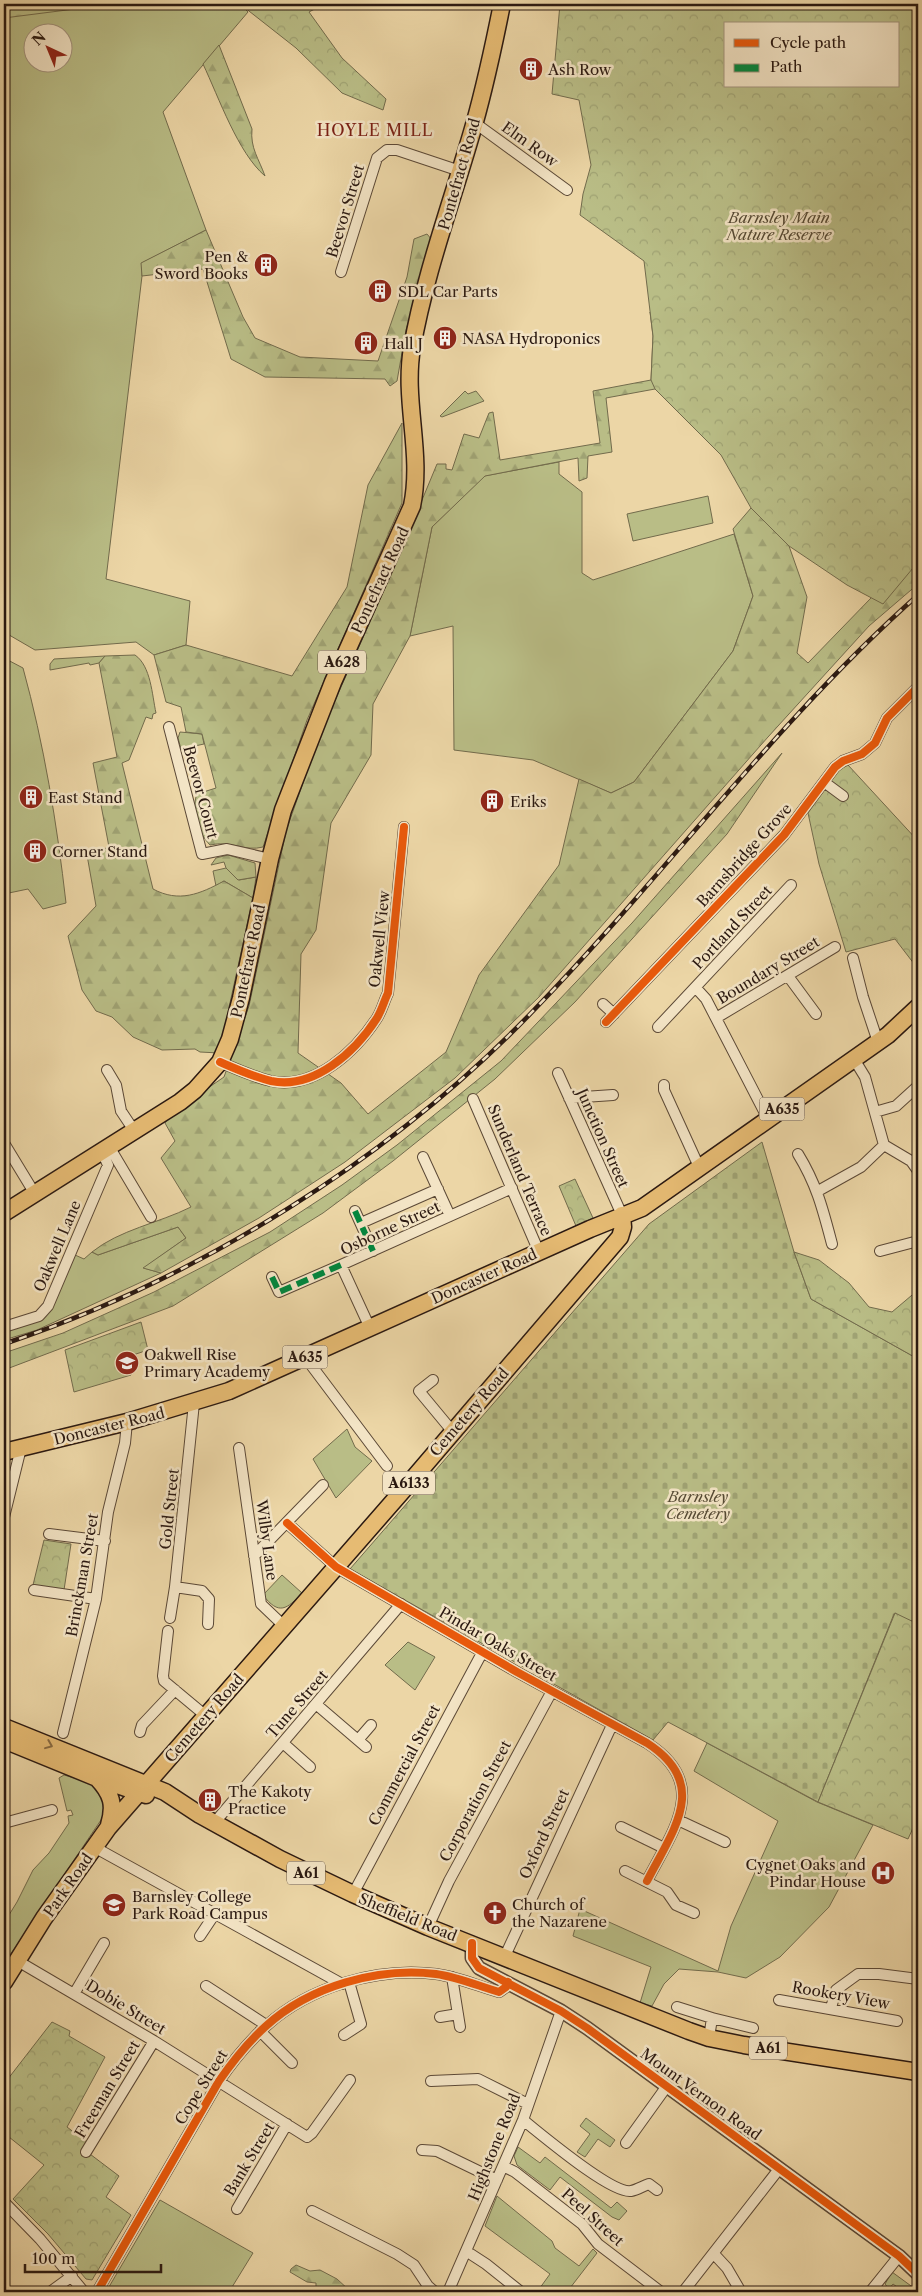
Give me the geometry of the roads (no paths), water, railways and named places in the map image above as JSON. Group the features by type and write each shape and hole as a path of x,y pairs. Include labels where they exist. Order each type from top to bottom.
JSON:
{"highway":[{"name":"Pontefract Road","path":"4,1213 180,1102 220,1062 230,1039 283,810 315,725 412,506 416,482 416,458 410,388 412,350 427,283 474,123 502,4"},
{"name":"Doncaster Road","path":"4,1452 127,1422 194,1403 242,1386 595,1227 642,1208 878,1042 918,1007"},
{"name":"A6133","path":"614,1243 642,1208"},
{"path":"595,1227 603,1229 614,1243 623,1227 622,1216"},
{"name":"Cemetery Road","path":"141,1788 336,1567 614,1243"},
{"name":"Sheffield Road","path":"4,1726 215,1822 316,1878 428,1927 709,2038"},
{"name":"Sheffield Road","path":"4,1740 97,1778 141,1788"},
{"name":"A6133","path":"97,1778 112,1798 113,1813 108,1828"},
{"name":"Park Road","path":"4,1982 16,1960 94,1847 141,1788"},
{"name":"A61","path":"709,2038 918,2072"}],"street":[{"name":"Elm Row","path":"474,123 567,190"},
{"name":"Beevor Street","path":"341,272 377,158 387,150 397,150 460,171"},
{"name":"Barnsbridge Grove","path":"606,1022 784,835 834,768 843,761 862,754 875,743 887,718 918,687"},
{"name":"Beevor Court","path":"169,728 202,854 227,849 270,860"},
{"path":"824,782 843,796"},
{"name":"Oakwell View","path":"220,1062 270,1081 305,1079 326,1070 339,1061 377,1018 388,993 404,827"},
{"name":"Portland Street","path":"658,1027 791,885"},
{"name":"Boundary Street","path":"716,1018 835,947"},
{"path":"853,958 863,998 878,1042"},
{"path":"788,976 816,1014"},
{"name":"Portland Street","path":"696,988 706,999 768,1119"},
{"path":"603,1004 614,1014"},
{"path":"854,1059 865,1077 884,1145 911,1161 918,1170"},
{"path":"106,1070 116,1085 121,1111 135,1132"},
{"name":"Junction Street","path":"558,1073 622,1216"},
{"path":"664,1085 664,1090 700,1169"},
{"path":"875,1112 896,1106 918,1086"},
{"path":"569,1098 613,1095"},
{"name":"Sunderland Terrace","path":"474,1099 539,1252"},
{"path":"4,1143 35,1194"},
{"path":"818,1191 861,1167 884,1145"},
{"path":"106,1150 151,1217"},
{"name":"Oakwell Lane","path":"4,1327 39,1316 48,1306 108,1165 106,1150"},
{"path":"798,1154 812,1176 818,1191 832,1244"},
{"path":"424,1157 450,1216"},
{"name":"Osborne Street","path":"370,1328 341,1265 512,1188"},
{"path":"361,1223 438,1189"},
{"path":"355,1211 373,1251"},
{"path":"880,1251 918,1242"},
{"path":"272,1277 279,1292 341,1265"},
{"path":"306,1357 388,1466"},
{"path":"433,1380 419,1392 453,1432"},
{"name":"Gold Street","path":"170,1618 175,1587 194,1403"},
{"name":"Brinckman Street","path":"63,1733 96,1599 108,1512 125,1443 127,1422"},
{"path":"4,1517 21,1448"},
{"name":"Wilby Lane","path":"239,1448 261,1604 284,1626"},
{"path":"254,1556 323,1484"},
{"name":"Pindar Oaks Street","path":"287,1523 336,1567 612,1725 647,1743 666,1757 675,1767 681,1781 683,1796 678,1820 647,1881"},
{"path":"49,1534 105,1542"},
{"path":"175,1587 202,1591 206,1595 209,1599 208,1624"},
{"path":"34,1590 96,1599"},
{"name":"Tune Street","path":"215,1822 401,1604"},
{"path":"168,1631 164,1681 206,1716"},
{"name":"Commercial Street","path":"353,1894 483,1651"},
{"path":"140,1732 142,1725 175,1690"},
{"name":"Corporation Street","path":"428,1927 449,1880 552,1691"},
{"path":"317,1704 366,1747"},
{"path":"358,1740 371,1725"},
{"name":"Oxford Street","path":"505,1956 612,1725"},
{"path":"283,1743 310,1767"},
{"path":"4,1823 52,1810"},
{"path":"678,1820 724,1842"},
{"path":"621,1827 664,1848"},
{"path":"94,1847 214,1914 345,1983 361,2024 344,2035"},
{"path":"625,1871 667,1892 676,1905 694,1914"},
{"path":"200,1936 214,1914"},
{"path":"74,1994 104,1943"},
{"name":"Mount Vernon Road","path":"472,1943 472,1958 476,1965 561,2011 899,2256 918,2274"},
{"name":"Dobie Street","path":"16,1960 154,2041 307,2137 312,2133 350,2080"},
{"name":"Cope Street","path":"97,2292 219,2081 240,2052 263,2028 307,1998 345,1983 399,1972 452,1977 499,1992 506,1987 508,1982"},
{"path":"831,2008 836,1990 858,1974 879,1974 918,1979"},
{"path":"452,1977 460,2027"},
{"path":"206,1986 263,2028 292,2063"},
{"name":"Rookery View","path":"779,2000 897,2020"},
{"path":"677,2008 753,2028"},
{"name":"Highstone Road","path":"451,2292 466,2251 523,2120 561,2011"},
{"path":"440,2017 458,2014"},
{"path":"709,2038 712,2018"},
{"name":"Freeman Street","path":"86,2152 154,2041"},
{"path":"431,2081 478,2079 528,2104"},
{"path":"626,2143 667,2086"},
{"path":"523,2120 599,2179 615,2187 630,2191 649,2184 657,2190"},
{"name":"Bank Street","path":"237,2209 287,2124"},
{"path":"422,2150 437,2151 497,2180"},
{"name":"Peel Street","path":"503,2166 515,2172 582,2224 598,2244 661,2292"},
{"path":"683,2292 779,2169"},
{"path":"4,2202 40,2239 84,2292"},
{"path":"312,2210 397,2254 414,2265 428,2286 435,2292"},
{"path":"466,2251 522,2292"},
{"path":"714,2254 727,2268 741,2292"},
{"path":"870,2292 899,2256"},
{"path":"50,2292 72,2276"}],"railway":[{"path":"4,1344 77,1317 149,1285 220,1249 288,1208 355,1164 419,1115 478,1064 534,1010 630,906 817,693 918,595"}],"place":[{"name":"Ash Row","path":"531,69"},
{"name":"Pen & Sword Books","path":"266,265"},
{"name":"SDL Car Parts","path":"380,291"},
{"name":"NASA Hydroponics","path":"445,338"},
{"name":"Hall J","path":"366,343"},
{"name":"East Stand","path":"31,797"},
{"name":"Eriks","path":"492,801"},
{"name":"Corner Stand","path":"35,851"},
{"name":"Oakwell Rise Primary Academy","path":"127,1363"},
{"name":"The Kakoty Practice","path":"210,1800"},
{"name":"Cygnet Oaks and Pindar House","path":"883,1873"},
{"name":"Barnsley College Park Road Campus","path":"114,1905"},
{"name":"Church of the Nazarene","path":"495,1913"}],"district":[{"name":"HOYLE MILL","path":"375,130"}],"park label":[{"name":"Barnsley Main Nature Reserve","path":"779,226"},
{"name":"Barnsley Cemetery","path":"698,1504"}]}
